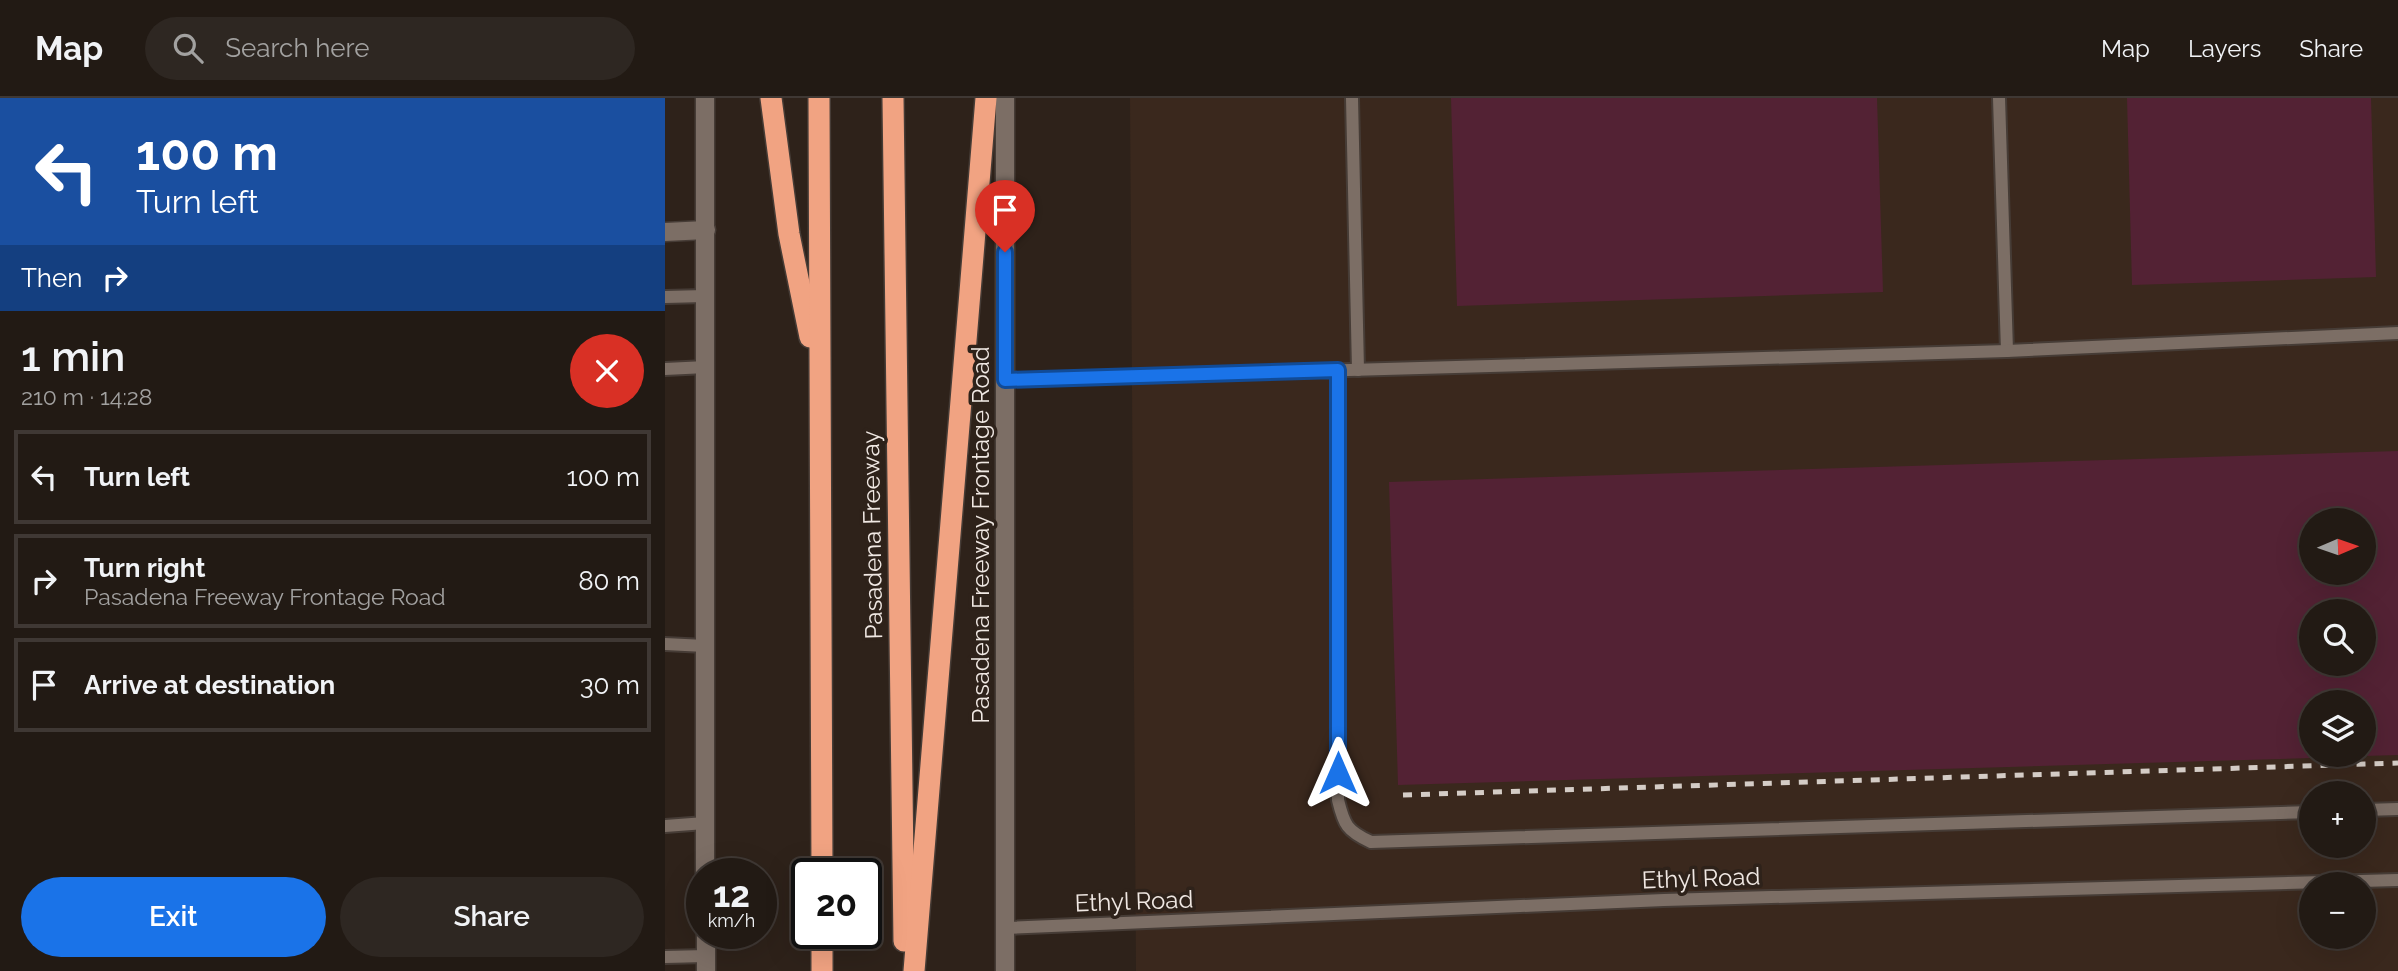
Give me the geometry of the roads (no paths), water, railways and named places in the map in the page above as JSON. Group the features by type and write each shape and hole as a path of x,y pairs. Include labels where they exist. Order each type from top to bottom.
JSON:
{"highway":[{"path":"771,98 789,234 820,382"},
{"name":"Pasadena Freeway","path":"819,98 821,858"},
{"name":"Pasadena Freeway","path":"893,98 905,971"},
{"path":"914,971 986,98"},
{"path":"822,949 822,971"}],"main road":[{"path":"705,98 705,858"},
{"name":"Pasadena Freeway Frontage Road","path":"1005,98 1005,971"},
{"path":"665,232 706,230"}],"lane":[{"path":"1352,98 1359,370"},
{"path":"1999,98 2007,351"},
{"path":"665,297 705,296"},
{"path":"1005,380 2007,351 2398,333"},
{"path":"665,369 706,367"},
{"path":"1338,370 1338,800 1343,821 1353,834 1371,842 2299,812"},
{"path":"665,645 705,646"},
{"path":"2376,810 2398,809"},
{"path":"665,826 705,823"},
{"name":"Ethyl Road","path":"1005,928 1664,900 2398,880"},
{"path":"665,957 706,963"}],"railway":[{"path":"1403,795 2398,763"}]}
